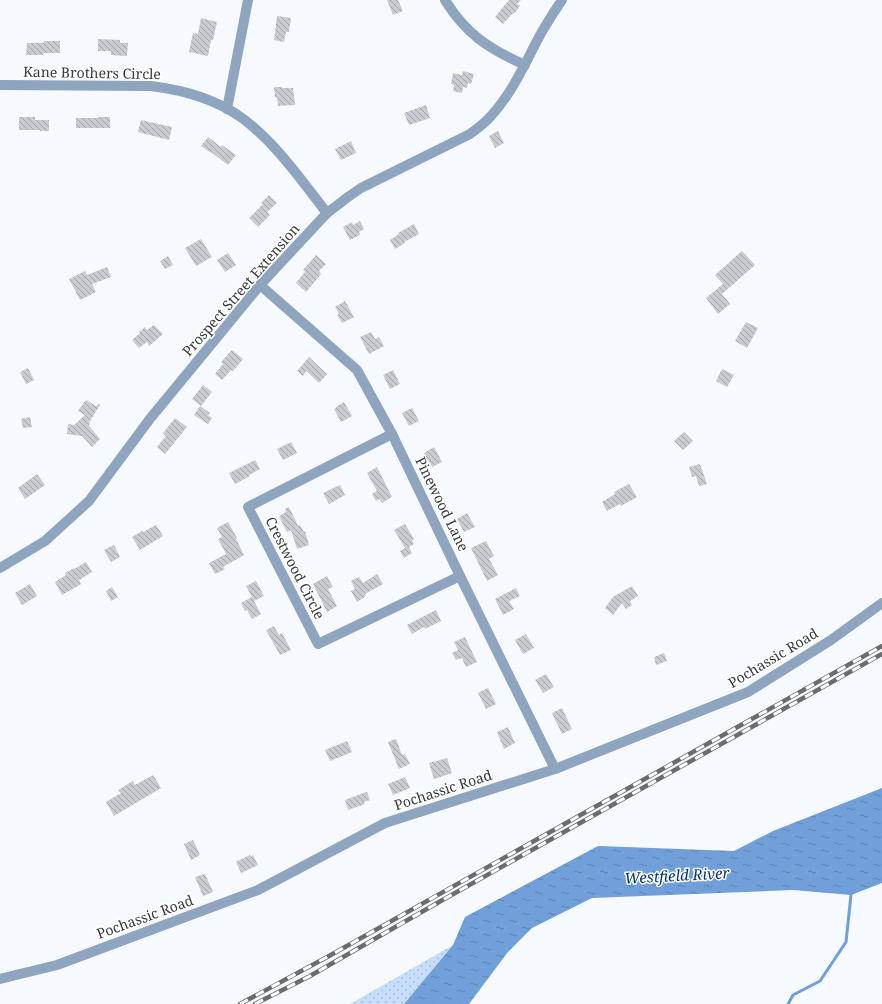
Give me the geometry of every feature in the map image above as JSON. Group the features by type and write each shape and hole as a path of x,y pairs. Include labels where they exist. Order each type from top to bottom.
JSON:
{"street":[{"path":"228,110 248,0"},
{"path":"445,0 462,23 483,43 507,57 525,65"},
{"name":"Prospect Street Extension","path":"0,568 44,541 89,501 149,420 260,285 327,213 361,188 470,134 490,117 500,106 525,65 550,17 562,0"},
{"name":"Kane Brothers Circle","path":"0,85 134,86 166,88 213,102 242,118 268,141 291,167 327,213"},
{"name":"Pinewood Lane","path":"260,285 357,370 392,434 555,769"},
{"name":"Crestwood Circle","path":"392,434 248,507 318,644 460,576"},
{"name":"Pochassic Road","path":"0,979 57,965 258,890 386,823 555,769 748,692 830,640 882,603"}],"shaded area":[{"path":"453,945 404,1004 350,1004"}],"water":[{"name":"Westfield River","path":"882,788 882,883 851,895 793,890 592,898 532,928 508,952 469,1004 404,1004 453,945 465,917 598,846 734,851 773,831"}],"building":[{"path":"387,0 398,0 403,11 393,15"},
{"path":"509,0 521,0 517,4 520,6 503,24 495,17"},
{"path":"277,16 291,18 289,32 286,32 284,42 274,40"},
{"path":"201,18 217,22 208,56 189,52 193,33 198,34"},
{"path":"98,39 120,40 120,43 128,43 127,56 111,55 111,51 98,51"},
{"path":"44,41 60,41 60,53 26,55 27,43 44,43"},
{"path":"463,71 474,74 471,84 468,83 467,88 463,87 462,93 453,91 454,85 451,84 453,73 462,75"},
{"path":"274,87 293,88 295,105 278,106 277,97 275,98"},
{"path":"426,105 430,118 409,125 404,113"},
{"path":"19,117 35,117 35,120 49,120 49,131 19,130"},
{"path":"110,117 110,128 76,128 76,118"},
{"path":"141,120 172,127 169,140 138,132"},
{"path":"498,131 504,143 495,148 489,136"},
{"path":"208,137 221,147 222,145 236,155 228,165 201,146"},
{"path":"351,141 356,153 341,160 335,149"},
{"path":"269,195 277,203 267,212 270,215 258,227 249,218 263,204 261,203"},
{"path":"360,221 364,229 359,232 360,235 350,240 343,227 352,222 353,225"},
{"path":"414,224 419,234 395,249 390,240 399,234 398,233"},
{"path":"201,239 212,257 196,266 185,248"},
{"path":"742,251 755,265 722,294 730,304 718,314 706,298 723,284 715,275"},
{"path":"228,253 236,265 225,272 217,260"},
{"path":"316,255 326,264 319,271 321,274 306,292 296,283 305,272 303,270"},
{"path":"168,256 173,265 165,269 160,261"},
{"path":"107,267 111,277 92,284 96,292 80,300 69,279 85,271 87,275"},
{"path":"345,301 354,317 342,323 337,315 339,314 335,307"},
{"path":"746,322 758,328 747,348 735,341"},
{"path":"154,325 163,334 149,346 147,342 139,348 132,340 145,327 147,330"},
{"path":"371,332 375,339 379,337 384,346 369,354 360,337"},
{"path":"232,350 243,359 233,371 231,370 222,380 215,374 223,364 221,362"},
{"path":"309,357 327,374 319,383 306,371 303,376 297,371"},
{"path":"28,368 34,380 26,384 20,372"},
{"path":"722,369 734,375 727,387 716,381"},
{"path":"393,370 400,384 390,389 383,375"},
{"path":"203,385 212,392 201,406 192,399"},
{"path":"86,400 96,406 99,404 100,405 90,421 89,426 100,439 92,447 82,436 67,434 68,424 74,425 85,415 78,411"},
{"path":"344,402 352,416 341,422 334,409"},
{"path":"200,406 210,413 208,415 212,418 208,424 194,415"},
{"path":"412,408 419,421 409,426 402,413"},
{"path":"30,417 32,427 23,428 21,419"},
{"path":"175,418 187,427 165,454 157,447 166,436 163,433"},
{"path":"684,432 693,441 683,450 674,441"},
{"path":"291,442 297,453 283,460 277,449"},
{"path":"434,447 442,462 432,467 424,453"},
{"path":"255,460 260,469 235,484 229,473"},
{"path":"700,464 707,484 699,486 696,476 692,477 689,467"},
{"path":"377,467 392,497 382,503 380,499 376,501 372,494 377,491 367,473"},
{"path":"37,474 45,485 25,499 18,488"},
{"path":"629,484 637,497 621,506 620,504 607,511 602,502 615,494 614,492"},
{"path":"340,485 345,495 329,504 323,493"},
{"path":"289,507 298,526 300,525 304,532 305,531 309,545 297,549 291,530 287,532 279,516 286,512 285,509"},
{"path":"467,513 475,527 464,532 457,519"},
{"path":"228,522 244,555 223,567 225,569 215,574 209,563 226,554 218,539 222,537 217,528"},
{"path":"405,524 414,539 412,540 414,544 409,547 412,553 404,558 400,551 405,548 394,530"},
{"path":"156,525 163,536 140,550 132,537"},
{"path":"486,541 494,556 489,559 498,575 487,581 471,548"},
{"path":"114,545 120,557 111,562 104,550"},
{"path":"86,562 92,572 79,580 81,584 62,595 55,582 66,575 65,573"},
{"path":"377,574 383,584 365,594 366,596 357,602 351,591 355,589 351,581 359,577 363,583"},
{"path":"327,576 333,587 328,589 337,606 327,612 313,584"},
{"path":"256,581 264,596 254,601 261,614 252,619 247,610 245,611 241,603 252,597 246,586"},
{"path":"30,584 37,596 22,605 15,593"},
{"path":"632,586 638,596 630,601 632,605 626,609 622,603 613,615 605,608 613,597"},
{"path":"112,587 118,597 111,601 106,591"},
{"path":"516,588 520,596 509,601 514,609 503,615 495,599"},
{"path":"436,610 441,621 425,629 424,627 412,634 407,625"},
{"path":"274,626 279,635 282,633 291,650 280,655 266,630"},
{"path":"526,634 534,648 523,654 515,640"},
{"path":"465,637 477,662 466,667 462,658 456,660 452,653 458,650 454,642"},
{"path":"664,653 667,661 656,665 654,657"},
{"path":"546,674 554,687 543,693 535,680"},
{"path":"488,688 496,704 486,709 478,693"},
{"path":"562,708 572,729 562,734 552,713"},
{"path":"508,727 515,743 504,749 497,732"},
{"path":"396,739 402,755 405,754 410,764 399,769 388,742"},
{"path":"347,741 352,752 330,761 325,750"},
{"path":"447,758 452,773 434,779 429,763"},
{"path":"153,775 161,788 114,816 106,802 121,793 118,790 133,781 135,785"},
{"path":"405,777 410,788 393,795 388,784"},
{"path":"366,792 370,800 364,802 365,804 348,810 345,800"},
{"path":"193,840 200,855 191,860 184,844"},
{"path":"250,855 251,857 253,855 258,865 241,873 236,862"},
{"path":"205,874 213,892 203,896 195,877"}],"waterway":[{"path":"788,1004 793,995 820,981 846,942 851,895 850,891"}],"railway":[{"path":"240,1004 329,956 882,646"},
{"path":"255,1004 310,976 439,902 882,654"}]}
